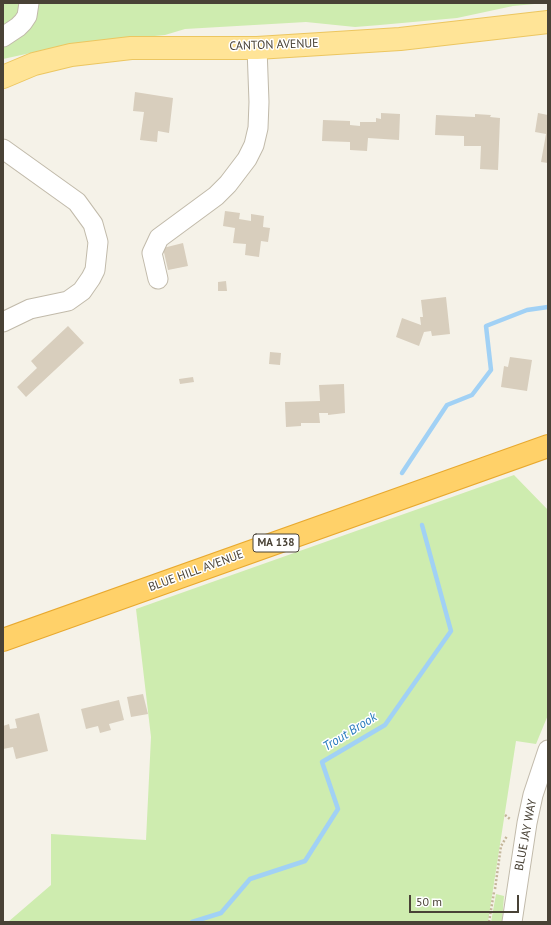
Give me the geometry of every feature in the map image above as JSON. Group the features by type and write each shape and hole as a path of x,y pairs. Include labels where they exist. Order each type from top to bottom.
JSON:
{"highway":[{"name":"BLUE HILL AVENUE","path":"3,640 548,446"}],"main road":[{"name":"CANTON AVENUE","path":"3,77 34,64 90,52 131,48 257,48 400,39 548,22"}],"lane":[{"path":"3,37 18,27 28,9 41,3"},
{"path":"158,278 152,253 160,238 205,204 228,184 248,159 254,145 258,128 259,102 257,48"},
{"path":"3,149 77,202 93,224 98,242 95,270 92,278 82,291 68,301 30,309 3,322"},
{"name":"BLUE JAY WAY","path":"512,922 527,823 533,795 548,750"}],"path":[{"path":"490,922 502,846"}],"green space":[{"path":"3,3 545,3 513,6 457,18 355,27 306,22 185,29 165,35 72,44 3,59"},
{"path":"514,475 548,510 548,715 536,744 516,741 488,922 8,922 51,885 51,834 146,840 151,737 136,609"},
{"path":"496,894 504,896 502,922 491,922"}],"building":[{"path":"135,92 173,98 169,133 158,131 157,142 140,140 144,112 133,111"},
{"path":"381,113 400,114 399,140 368,138 367,151 350,150 350,142 322,141 323,120 350,121 350,125 360,126 360,122 376,122 376,118 381,119"},
{"path":"538,113 548,115 548,163 541,162 546,134 535,132"},
{"path":"475,114 491,115 490,117 500,118 498,170 480,169 481,146 464,146 464,136 435,135 436,115 475,117"},
{"path":"225,211 240,213 239,219 251,221 251,214 264,216 263,227 270,228 268,242 261,241 259,257 245,255 246,244 233,243 235,228 223,226"},
{"path":"183,243 188,266 168,270 163,248"},
{"path":"226,281 227,291 218,291 218,282"},
{"path":"446,297 450,334 432,336 431,331 424,332 419,346 396,337 402,318 421,325 420,317 423,317 421,300"},
{"path":"68,326 84,343 26,397 17,387 37,368 31,361"},
{"path":"270,352 281,353 280,365 269,364"},
{"path":"510,357 532,360 527,391 501,387 504,366 508,367"},
{"path":"193,377 194,382 180,384 179,379"},
{"path":"344,384 345,413 328,415 328,413 319,413 320,423 301,423 301,426 286,427 285,402 320,401 319,385"},
{"path":"143,694 148,714 131,717 127,697"},
{"path":"119,700 124,720 109,724 111,730 100,733 98,726 86,729 81,709"},
{"path":"39,713 48,751 16,759 13,747 3,749 3,726 9,724 10,729 17,728 15,719"}],"waterway":[{"name":"Trout Brook","path":"402,473 447,405 472,395 491,370 486,326 527,310 548,307"},
{"name":"Trout Brook","path":"192,922 221,913 250,879 305,861 338,809 322,762 385,725 451,631 422,525"}]}
